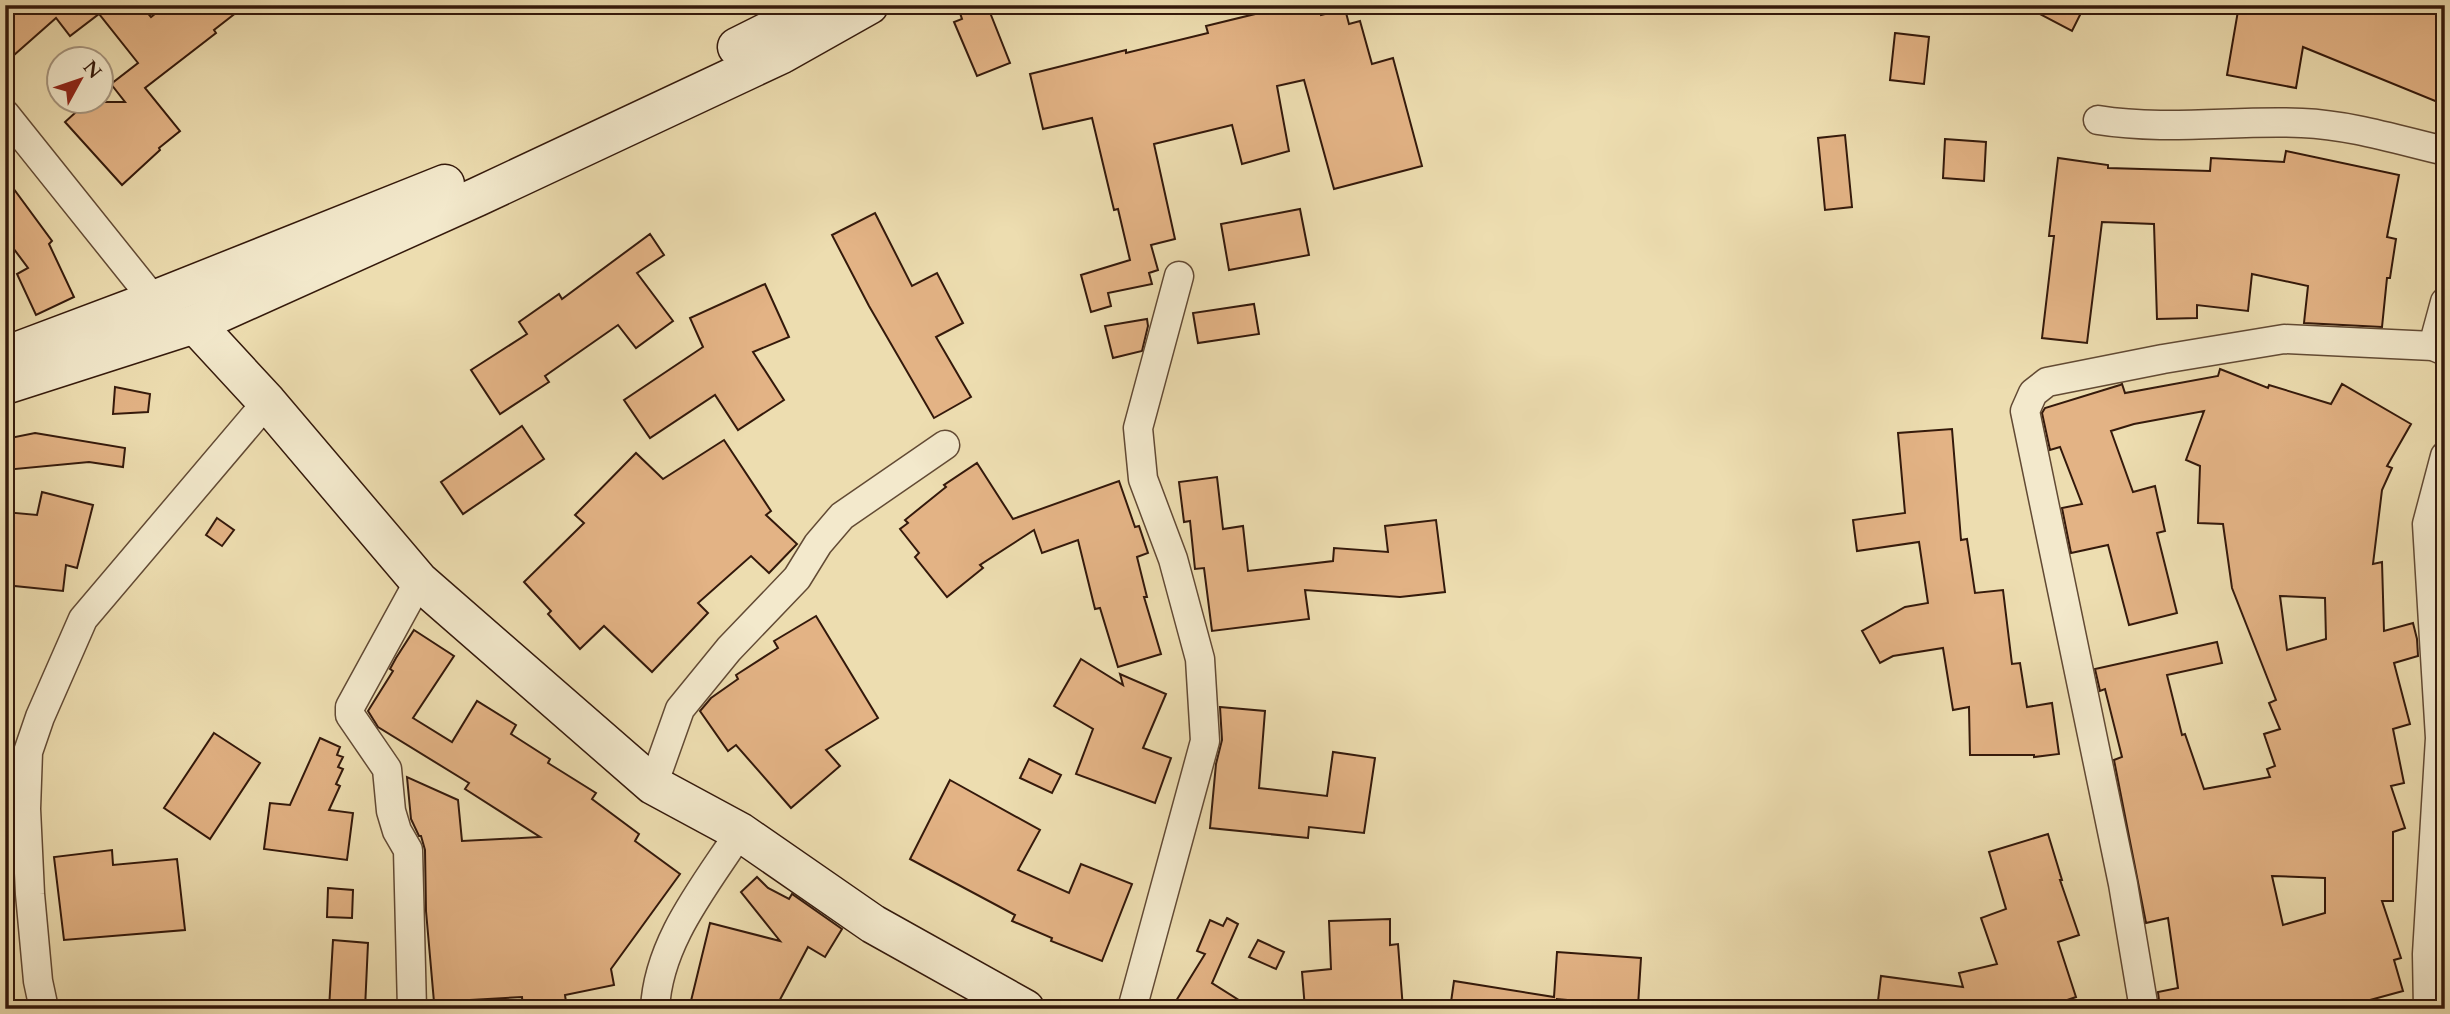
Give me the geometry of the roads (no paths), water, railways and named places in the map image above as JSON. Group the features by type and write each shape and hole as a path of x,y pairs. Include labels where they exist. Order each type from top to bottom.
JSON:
{"main road":[{"path":"5,356 458,179 769,31 811,5"},
{"path":"5,385 195,324 782,54 869,5"},
{"path":"195,324 267,402 419,581 653,785 740,832 873,924 1025,1009"}],"street":[{"path":"5,114 154,300"},
{"path":"2098,120 2134,126 2301,123 2325,125 2445,151"},
{"path":"1132,1009 1205,741 1200,659 1173,559 1143,479 1138,428 1180,276"},
{"path":"2144,1009 2123,884 2025,411 2034,393 2047,382 2284,339 2439,349 2445,302"},
{"path":"44,1009 38,981 30,894 26,809 29,752 40,717 83,619 267,402"},
{"path":"653,785 680,709 729,649 797,578 818,544 842,516 945,445"},
{"path":"2428,1009 2427,954 2440,737 2427,524 2445,456"},
{"path":"412,1009 408,850 397,831 391,811 387,769 350,715 350,707 419,581"},
{"path":"655,1009 656,991 677,930 740,832"}]}
